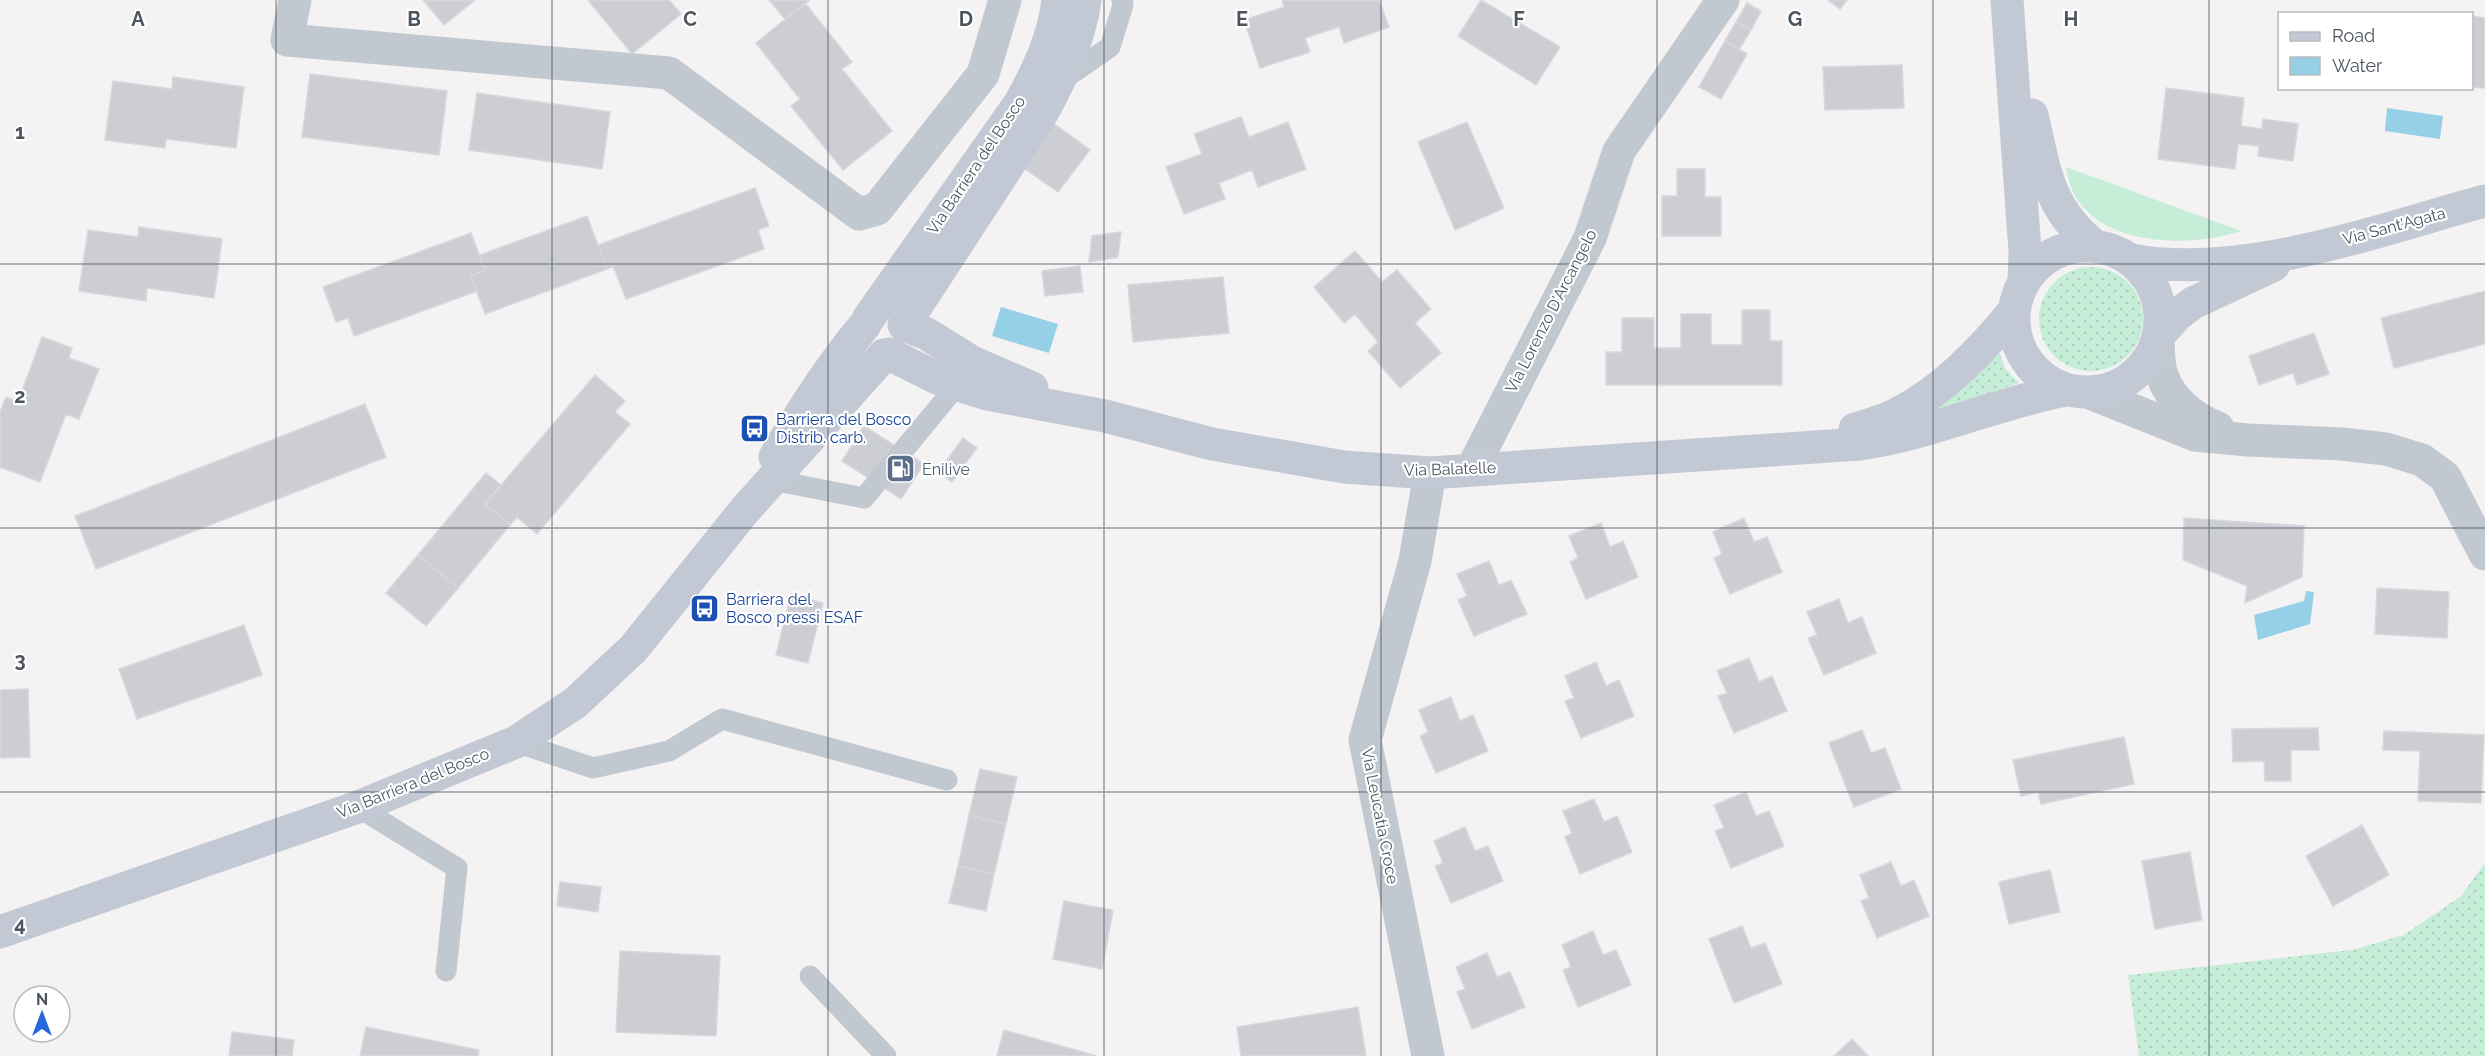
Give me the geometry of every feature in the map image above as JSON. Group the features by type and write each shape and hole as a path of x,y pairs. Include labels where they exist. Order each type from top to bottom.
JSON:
{"main road":[{"name":"Via Barriera del Bosco","path":"0,932 358,807 516,742 575,702 633,649 745,510 806,403 837,358 866,322 1020,103 1037,72 1051,36 1058,0"},
{"name":"Via Barriera del Bosco","path":"904,325 1041,115 1059,82 1075,44 1085,0"},
{"path":"2009,15 2049,185 2061,212 2077,232 2095,246"},
{"path":"2009,15 2025,251 2014,331 2020,351 2031,368 2047,381 2078,392"},
{"name":"Via Sant'Agata","path":"2303,251 2485,201"},
{"path":"1800,448 1895,416 1934,391 1984,348 2037,265 2054,254 2074,247 2095,246 2114,250 2131,260 2146,274 2156,293 2161,314 2159,338"},
{"path":"2131,260 2157,265 2199,265 2303,251"},
{"path":"1800,448 1893,440 2040,395 2112,389 2132,378 2147,362 2159,338 2177,315 2193,303 2303,251"},
{"path":"930,282 931,303 937,320 946,334 956,375"},
{"path":"745,510 879,362 899,349 906,332 904,325 897,316 886,312 873,315 866,322 863,338 866,345 877,353 879,362"},
{"path":"904,325 927,334 956,375"},
{"path":"879,362 956,375"},
{"name":"Via Balatelle","path":"956,375 987,394 1105,416 1212,444 1287,459 1344,467 1430,473 1800,448"}],"street":[{"path":"295,0 287,40 669,73 859,214 877,209 983,74 1005,0"},
{"name":"Via Lorenzo D'Arcangelo","path":"1472,470 1590,238 1619,152 1723,0"},
{"path":"2159,338 2162,375 2176,400 2206,424 2248,440"},
{"path":"2078,392 2195,435 2342,444 2385,449 2422,460 2445,477 2485,554"},
{"name":"Via Leucatia Croce","path":"1428,1056 1365,740 1414,561 1430,473"}],"lane":[{"path":"1059,82 1110,47 1123,5 1122,0"},
{"path":"772,480 864,498 956,375"},
{"path":"516,742 592,768 669,752 722,719 947,780"},
{"path":"358,807 457,868 446,971"},
{"path":"810,976 886,1056"}],"green space":[{"path":"2066,167 2241,231 2223,236 2181,241 2138,237 2118,231 2100,221 2077,200"},
{"path":"2091,267 2111,271 2128,282 2139,299 2143,319 2139,339 2128,356 2111,367 2091,371 2071,367 2054,356 2043,339 2039,319 2043,299 2054,282 2071,271"},
{"path":"1999,352 2005,368 2019,383 1931,413"},
{"path":"2485,863 2485,1056 2139,1056 2128,975 2352,950 2404,935 2461,896"}],"water":[{"path":"2387,108 2443,116 2440,139 2385,131"},
{"path":"1001,307 1058,324 1049,353 992,336"},
{"path":"2306,591 2314,592 2310,624 2258,640 2254,615 2304,601"}],"building":[{"path":"423,0 475,0 444,25"},
{"path":"588,0 669,0 681,14 632,54"},
{"path":"769,0 810,0 785,19"},
{"path":"1282,0 1379,0 1389,27 1344,43 1339,27 1305,38 1310,52 1260,68 1244,20 1284,7"},
{"path":"1481,0 1560,47 1536,85 1458,36"},
{"path":"1828,0 1847,0 1840,9"},
{"path":"805,3 852,62 842,69 892,131 843,170 791,106 800,99 756,43"},
{"path":"1747,3 1761,11 1751,30 1736,22"},
{"path":"2473,16 2485,18 2485,88 2473,87"},
{"path":"1736,22 1751,30 1739,49 1725,41"},
{"path":"1725,41 1747,54 1721,99 1699,87"},
{"path":"1902,65 1904,108 1825,110 1823,67"},
{"path":"310,74 447,91 439,155 302,137"},
{"path":"173,77 244,87 236,148 166,139 165,148 105,140 113,81 172,89"},
{"path":"2166,88 2244,98 2241,126 2262,129 2263,119 2298,124 2293,161 2258,156 2259,146 2238,144 2235,169 2158,159"},
{"path":"477,93 610,112 602,169 469,150"},
{"path":"1241,117 1249,137 1288,122 1306,169 1258,187 1252,170 1219,183 1225,199 1184,214 1166,167 1202,154 1194,134"},
{"path":"1467,122 1504,208 1455,230 1418,142"},
{"path":"1053,123 1090,150 1058,192 1021,166"},
{"path":"1677,169 1705,169 1705,197 1721,197 1721,236 1662,236 1662,196 1677,196"},
{"path":"755,188 769,226 758,230 764,249 626,299 613,266 607,269 598,245"},
{"path":"587,216 607,269 485,314 471,276 485,270 480,255"},
{"path":"139,227 222,239 214,298 147,288 146,301 79,291 88,230 138,237"},
{"path":"1121,232 1118,257 1089,262 1092,236"},
{"path":"471,233 485,270 471,276 477,291 354,336 348,318 336,322 323,287"},
{"path":"1355,251 1382,282 1397,270 1431,309 1415,323 1441,353 1400,388 1368,351 1378,342 1355,314 1344,323 1314,287"},
{"path":"1080,266 1083,292 1045,296 1042,271"},
{"path":"1223,277 1229,333 1133,342 1128,285"},
{"path":"2485,291 2485,344 2394,368 2381,318"},
{"path":"1742,310 1770,310 1770,341 1782,341 1782,385 1606,385 1606,352 1622,352 1622,318 1654,318 1654,348 1681,348 1681,314 1711,314 1711,345 1742,345"},
{"path":"2314,333 2329,374 2297,385 2293,373 2259,385 2249,356"},
{"path":"42,337 72,348 69,358 99,369 79,419 66,414 40,482 0,467 0,412 6,397 18,402"},
{"path":"595,375 625,401 615,412 630,424 537,534 517,517 510,525 485,504"},
{"path":"365,404 386,457 96,569 75,516"},
{"path":"864,426 924,464 901,499 842,461"},
{"path":"963,438 977,448 952,482 938,472"},
{"path":"486,473 501,485 485,504 510,525 458,588 418,555"},
{"path":"1744,518 1754,542 1767,537 1782,572 1730,594 1714,558 1722,554 1713,532"},
{"path":"2184,518 2304,526 2302,577 2245,603 2247,586 2183,560"},
{"path":"1601,523 1610,547 1623,541 1638,577 1586,599 1570,562 1578,558 1569,536"},
{"path":"418,555 458,588 426,626 386,593"},
{"path":"1489,561 1499,585 1511,580 1527,614 1474,636 1458,600 1467,596 1457,574"},
{"path":"2377,588 2449,592 2447,638 2375,634"},
{"path":"791,594 823,603 808,663 776,655"},
{"path":"1839,599 1848,623 1862,617 1876,653 1824,675 1808,638 1817,635 1807,612"},
{"path":"244,625 262,675 137,719 119,669"},
{"path":"1749,658 1759,682 1772,676 1787,711 1734,733 1718,696 1727,693 1717,671"},
{"path":"1596,662 1606,686 1619,680 1634,716 1581,738 1565,701 1574,698 1565,676"},
{"path":"28,689 30,757 0,758 0,690"},
{"path":"1451,697 1460,721 1473,715 1488,751 1436,773 1420,736 1428,732 1419,710"},
{"path":"2318,728 2319,750 2291,750 2291,781 2265,781 2264,761 2233,762 2232,729"},
{"path":"1862,730 1871,753 1885,748 1901,789 1854,807 1829,743"},
{"path":"2384,731 2484,735 2481,803 2418,801 2420,751 2383,750"},
{"path":"2124,737 2134,784 2041,804 2038,792 2021,796 2013,760"},
{"path":"980,769 1017,777 1006,824 969,815"},
{"path":"1746,792 1756,816 1769,811 1784,846 1731,868 1715,831 1724,828 1714,805"},
{"path":"1594,799 1604,822 1617,816 1632,852 1580,874 1565,837 1572,833 1563,811"},
{"path":"969,815 1006,824 994,874 958,866"},
{"path":"2362,825 2389,875 2333,906 2306,856"},
{"path":"1465,827 1475,851 1488,846 1503,881 1451,903 1435,866 1443,863 1434,841"},
{"path":"2190,852 2202,920 2155,929 2142,861"},
{"path":"1891,862 1901,886 1914,880 1929,916 1877,938 1861,901 1869,898 1860,875"},
{"path":"958,866 994,874 986,911 949,903"},
{"path":"2050,870 2060,912 2009,924 1999,882"},
{"path":"560,882 601,887 598,912 557,906"},
{"path":"1064,901 1113,910 1102,969 1053,959"},
{"path":"1742,926 1751,948 1765,943 1782,984 1734,1003 1709,939"},
{"path":"1593,931 1603,955 1616,950 1631,985 1578,1007 1563,970 1571,967 1562,945"},
{"path":"620,951 720,956 716,1036 616,1032"},
{"path":"1487,953 1497,977 1510,972 1525,1007 1472,1029 1457,992 1465,989 1456,967"},
{"path":"1358,1007 1366,1056 1241,1056 1237,1027"},
{"path":"366,1027 479,1050 478,1056 360,1056"},
{"path":"1004,1030 1097,1056 997,1056"},
{"path":"232,1032 294,1040 292,1056 229,1056"},
{"path":"1852,1039 1868,1056 1834,1056"}],"place":[{"name":"Barriera del Bosco Distrib. carb.","path":"755,428"},
{"name":"Enilive","path":"901,469"},
{"name":"Barriera del Bosco pressi ESAF","path":"705,608"}]}
